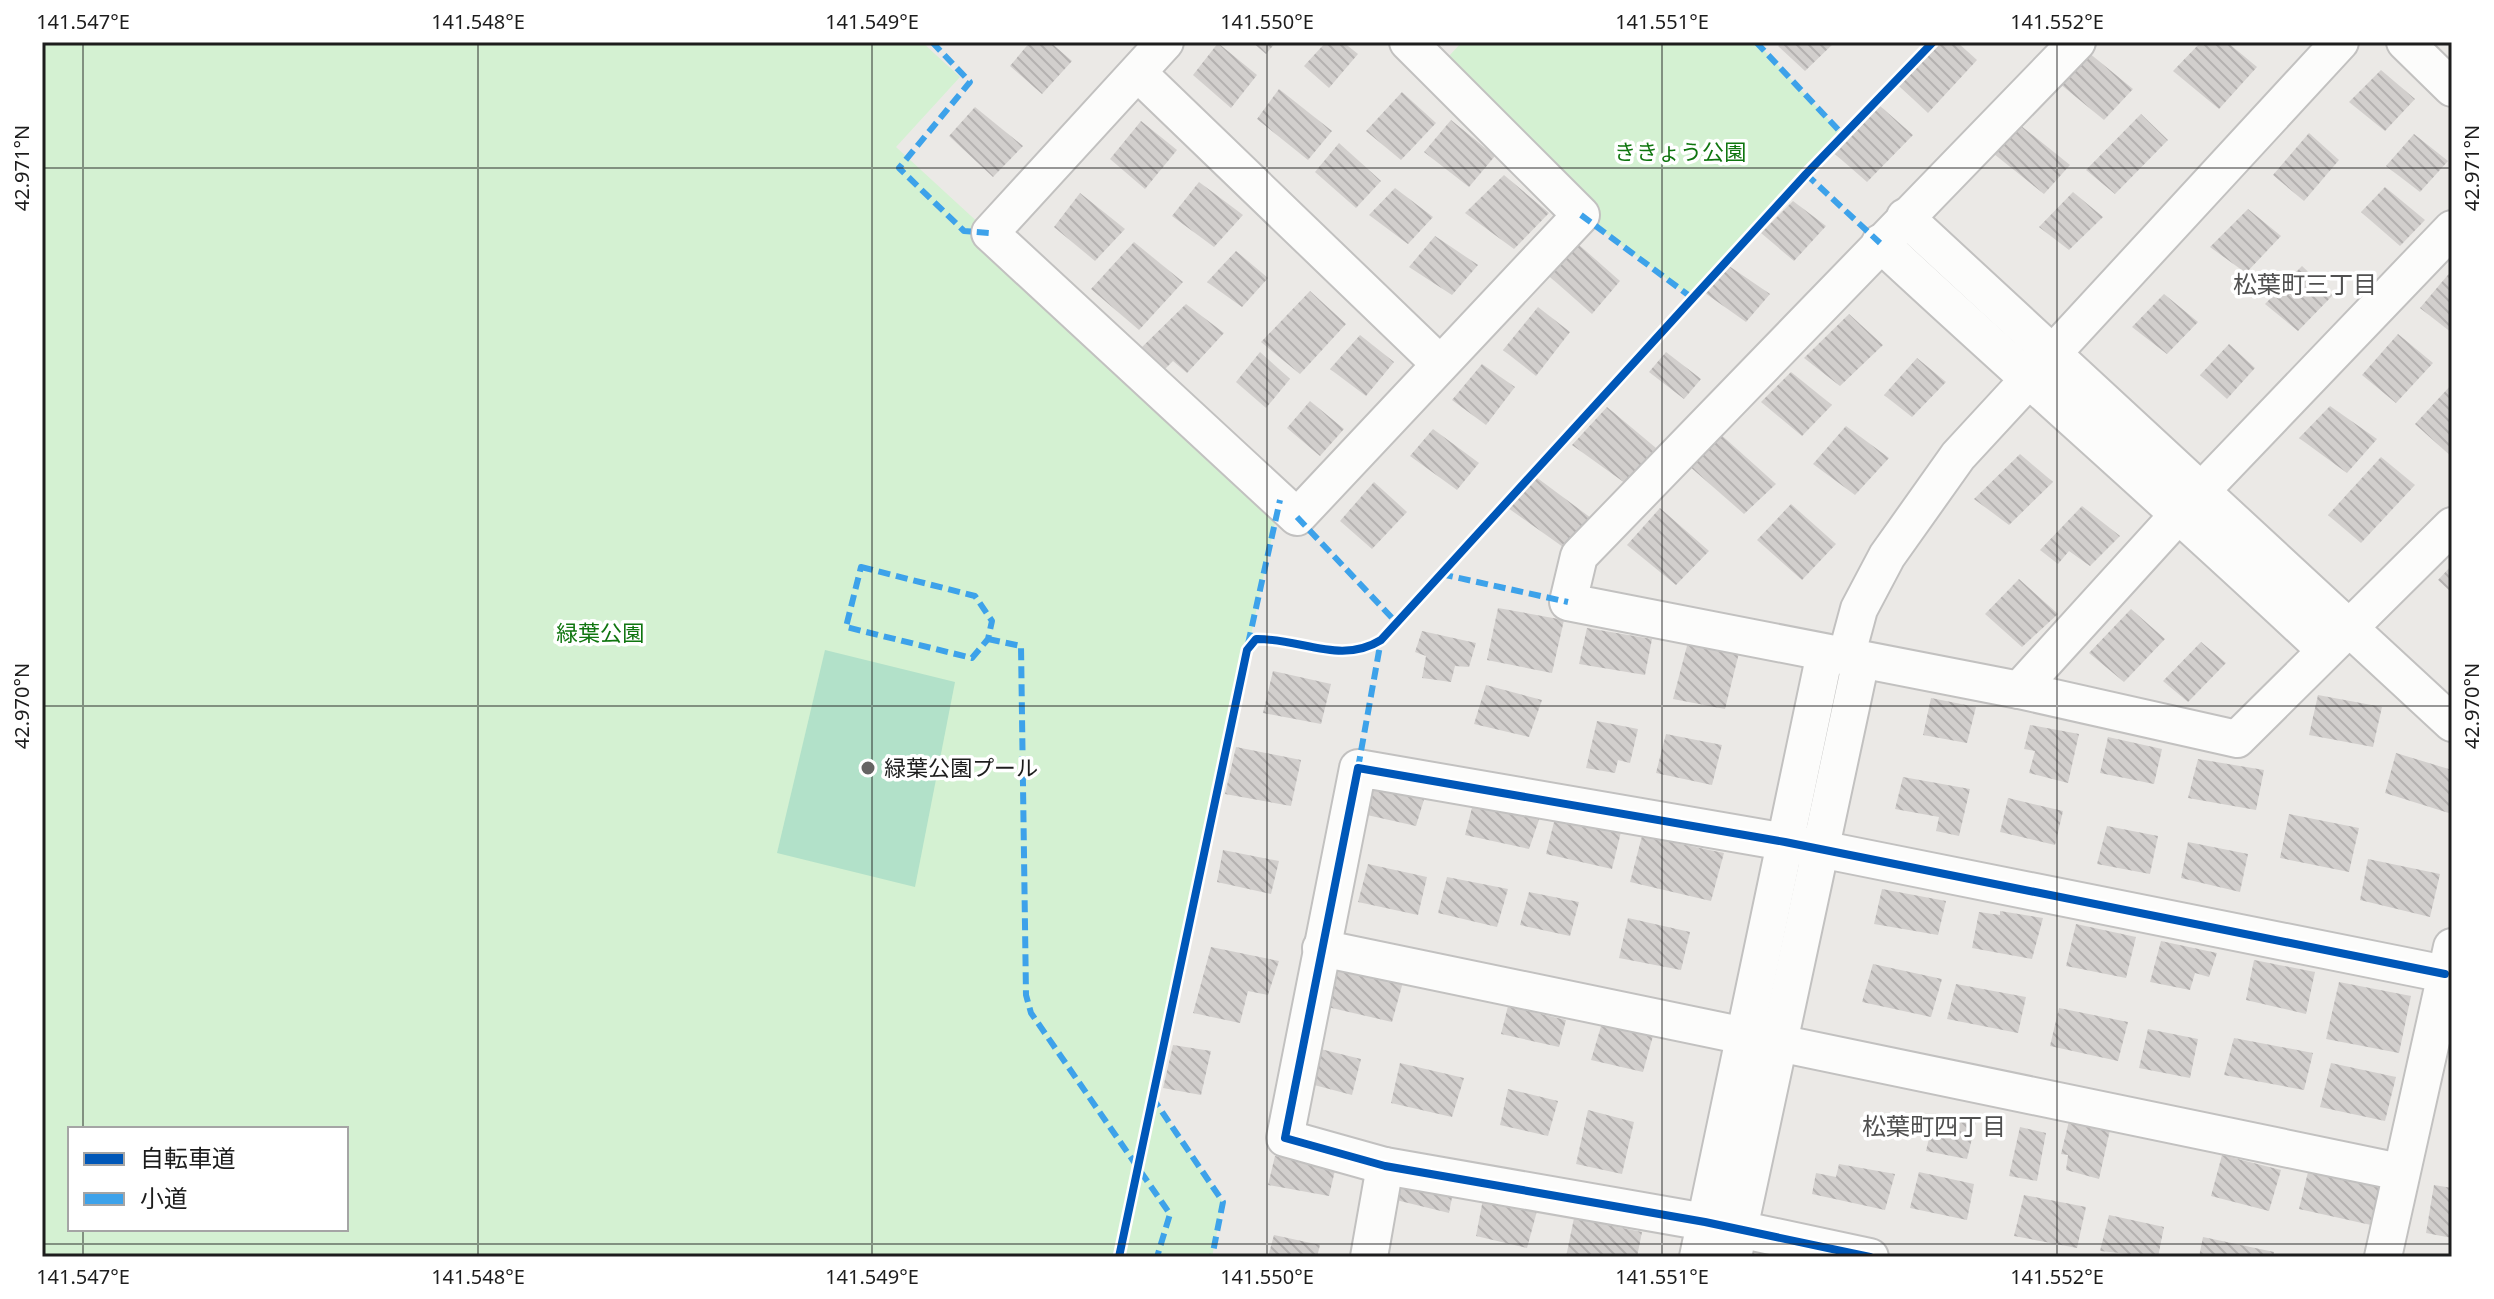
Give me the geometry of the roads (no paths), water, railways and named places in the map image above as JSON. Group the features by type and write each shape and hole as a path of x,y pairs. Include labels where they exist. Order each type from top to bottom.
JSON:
{"street":[{"path":"1165,42 990,233 1297,517 1581,215 1408,42"},
{"path":"2077,42 1579,556 1568,602 2019,690 2237,739 2452,526"},
{"path":"1698,1257 1726,1236 1761,1039 1785,842 1859,609 1887,556 1958,456 2340,42"},
{"path":"2405,42 2452,88"},
{"path":"1138,73 1440,364"},
{"path":"1905,217 2051,353 2190,502 2337,639 2452,723"},
{"path":"2019,690 2190,502 2452,229"},
{"path":"1880,243 2027,380 2190,502"},
{"path":"1761,1039 1820,849 1844,657"},
{"path":"1870,1257 1726,1236 1385,1166 1285,1138 1358,768 2448,961 2383,1257"},
{"path":"1321,948 2400,1172"},
{"path":"1369,1257 1385,1166"}],"place":[{"name":"緑葉公園プール","path":"868,768"}],"district":[{"name":"松葉町三丁目","path":"2305,285"},
{"name":"松葉町四丁目","path":"1934,1127"}],"park label":[{"name":"ききょう公園","path":"1680,152"},
{"name":"緑葉公園","path":"600,633"}]}
